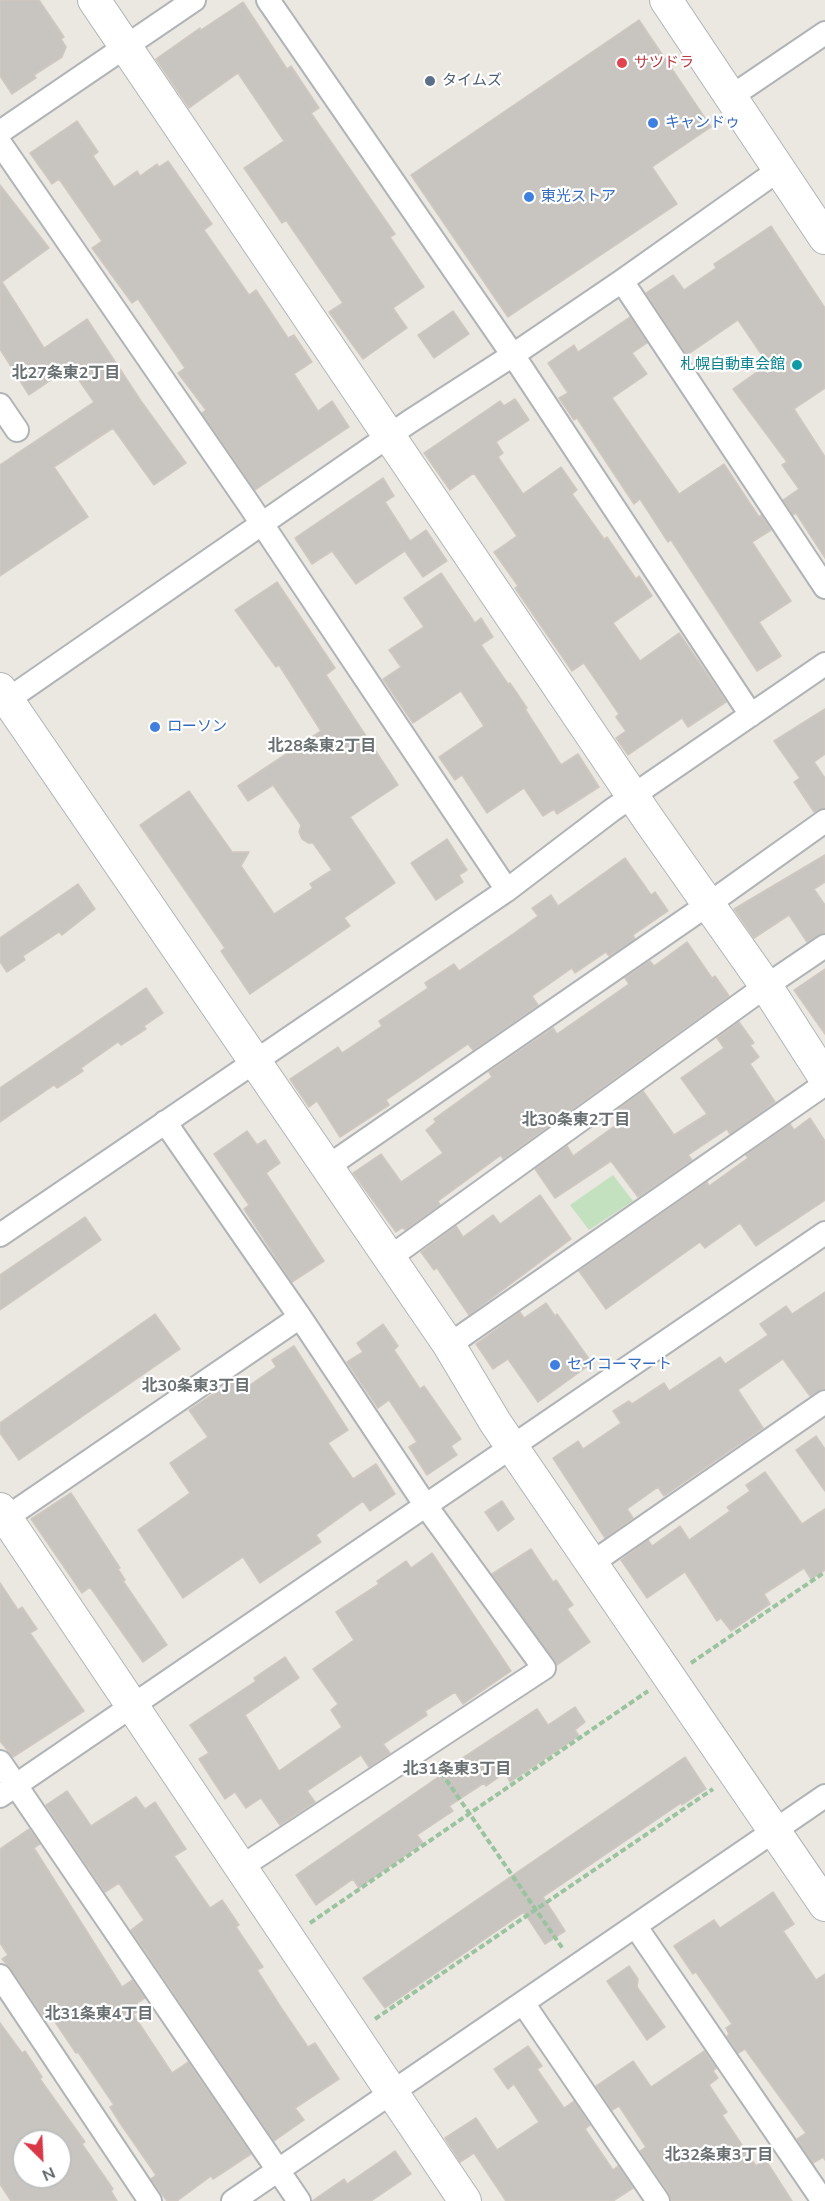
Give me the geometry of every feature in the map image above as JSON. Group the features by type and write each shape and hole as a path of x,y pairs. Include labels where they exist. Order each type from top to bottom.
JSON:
{"street":[{"path":"94,0 633,796 710,903 825,1078"},
{"path":"0,132 194,0"},
{"path":"268,0 513,355 751,715"},
{"path":"666,0 825,238"},
{"path":"732,96 825,33"},
{"path":"0,143 262,525 507,890"},
{"path":"780,169 622,281 389,435 262,525 2,698 327,1167 448,1345 512,1446 825,1905"},
{"path":"622,281 825,587"},
{"path":"0,405 17,430"},
{"path":"0,1235 507,890 633,796 825,664"},
{"path":"327,1167 825,821"},
{"path":"389,1258 766,986 825,946"},
{"path":"448,1345 825,1084"},
{"path":"165,1122 300,1317 426,1506 544,1668 241,1867"},
{"path":"8,1791 825,1233"},
{"path":"300,1317 2,1516 465,2201"},
{"path":"592,1563 825,1401"},
{"path":"0,1762 8,1791 299,2201"},
{"path":"233,2201 825,1796"},
{"path":"636,1926 823,2201"},
{"path":"0,1976 150,2201"},
{"path":"523,2003 658,2201"}],"path":[{"path":"686,1666 825,1572"},
{"path":"303,1927 653,1688"},
{"path":"424,1747 563,1949"},
{"path":"367,2025 719,1785"}],"green space":[{"path":"613,1175 633,1201 589,1230 570,1205"}],"building":[{"path":"0,0 39,0 64,37 61,39 66,47 62,57 34,75 36,78 12,94 0,76"},
{"path":"243,2 287,69 291,66 319,108 311,113 395,234 390,237 424,287 393,308 407,328 363,359 329,312 343,303 286,220 282,223 244,168 284,141 238,73 189,108 156,59 200,28 201,30"},
{"path":"639,20 711,127 652,167 677,204 508,317 411,175"},
{"path":"77,121 98,152 93,156 114,187 137,171 140,176 157,164 159,167 168,161 212,224 204,230 249,295 256,290 288,338 294,335 312,362 294,374 318,411 332,401 349,427 255,490 202,413 206,410 178,373 185,368 138,299 132,303 92,248 102,241 59,179 52,184 30,153"},
{"path":"0,185 49,248 2,282 44,348 87,319 141,401 186,463 154,485 113,428 54,467 88,517 0,576 0,465 94,402 70,367 29,395 0,349"},
{"path":"771,226 825,308 825,388 794,409 825,457 825,558 796,513 793,515 783,500 799,489 782,465 787,462 733,389 768,364 738,320 687,355 646,293 673,275 684,290 716,268 714,264"},
{"path":"453,311 469,334 434,358 418,335"},
{"path":"630,317 647,343 632,353 647,374 612,398 679,494 724,464 759,517 761,515 771,530 752,542 791,601 759,622 781,656 757,671 671,540 668,542 640,499 634,504 577,418 574,420 559,398 568,393 548,363 574,345 578,352"},
{"path":"515,399 529,420 496,442 503,453 498,457 523,494 561,467 577,490 572,494 604,539 607,537 636,579 639,576 652,596 613,623 640,661 679,633 726,702 688,727 682,718 628,755 616,738 626,731 616,717 619,714 584,663 572,671 515,588 518,586 494,552 517,536 474,473 450,490 424,453 500,401 504,406"},
{"path":"383,478 394,496 385,502 410,541 426,530 447,561 423,577 405,551 356,584 332,551 312,564 295,538"},
{"path":"441,573 475,623 481,618 493,637 481,645 527,708 525,709 561,765 578,754 599,787 557,814 554,809 543,816 524,788 487,813 462,775 455,780 439,757 484,726 461,691 413,723 383,679 401,667 389,650 424,627 404,598"},
{"path":"277,582 335,668 326,675 398,785 350,817 395,883 344,918 350,926 250,994 221,951 225,948 140,825 189,791 232,852 249,852 241,866 274,914 313,888 310,884 332,870 313,843 302,839 299,832 301,825 273,785 248,801 238,786 321,731 279,665 276,667 235,610"},
{"path":"825,709 825,754 814,762 825,778 825,808 814,812 794,782 800,778 774,741"},
{"path":"447,839 467,870 459,875 463,882 436,900 411,863"},
{"path":"825,855 825,882 814,889 825,905 825,933 807,942 789,915 754,938 734,909"},
{"path":"625,858 651,895 655,892 668,911 633,935 635,939 609,956 606,952 575,973 572,968 532,996 538,1005 473,1050 468,1044 386,1100 389,1105 340,1137 317,1101 309,1107 290,1079 338,1047 342,1053 382,1026 379,1021 428,988 425,983 454,964 459,971 513,934 538,916 532,908 551,895 558,906"},
{"path":"78,884 95,909 62,935 59,932 23,956 25,960 7,972 0,962 0,938"},
{"path":"687,942 712,978 715,976 729,996 503,1159 501,1155 438,1201 440,1205 405,1230 403,1227 396,1232 353,1173 381,1154 401,1182 443,1153 426,1130 436,1122 434,1119 492,1077 489,1072 553,1028 557,1034 629,984 625,978 650,961 654,966"},
{"path":"825,969 825,1034 794,990"},
{"path":"146,988 163,1013 144,1026 146,1029 121,1045 118,1042 81,1068 83,1071 57,1088 54,1085 0,1122 0,1088"},
{"path":"739,1022 754,1043 750,1045 759,1057 750,1064 775,1102 730,1134 727,1129 688,1155 692,1160 638,1197 611,1161 555,1198 535,1169 567,1146 573,1156 623,1120 616,1111 643,1091 674,1135 707,1114 681,1078 724,1048 717,1038"},
{"path":"810,1118 825,1141 825,1200 756,1246 740,1223 705,1248 700,1242 606,1309 579,1271 707,1182 709,1186 748,1158 746,1155 790,1124 794,1130"},
{"path":"247,1131 257,1145 265,1140 280,1163 266,1173 324,1261 292,1282 244,1209 249,1205 214,1154"},
{"path":"540,1195 571,1239 469,1315 437,1268 434,1270 421,1252 456,1226 463,1237 493,1215 500,1224"},
{"path":"85,1217 101,1240 0,1310 0,1275"},
{"path":"825,1292 825,1388 810,1396 783,1359 738,1390 763,1428 664,1496 658,1487 627,1509 633,1518 605,1538 553,1458 578,1441 583,1449 621,1423 613,1411 629,1401 632,1404 664,1383 669,1391 720,1357 725,1364 768,1335 760,1324 786,1306 792,1314"},
{"path":"546,1303 555,1316 557,1314 592,1363 538,1402 508,1359 493,1369 476,1344 520,1312 524,1318"},
{"path":"155,1314 180,1349 19,1460 0,1433 0,1423"},
{"path":"383,1324 398,1346 394,1350 420,1389 424,1386 461,1439 451,1446 457,1455 427,1475 409,1447 417,1442 389,1400 378,1408 347,1362 363,1352 357,1343"},
{"path":"294,1346 348,1430 328,1443 353,1479 376,1464 395,1494 370,1511 363,1501 316,1535 321,1542 260,1583 243,1557 183,1598 138,1530 190,1493 170,1463 208,1437 189,1410 237,1378 244,1389 276,1367 272,1360"},
{"path":"816,1436 825,1449 825,1491 796,1450"},
{"path":"765,1472 802,1524 825,1509 825,1570 811,1579 804,1568 764,1594 770,1604 731,1631 721,1618 717,1621 685,1572 647,1598 621,1560 648,1540 652,1546 680,1526 689,1540 730,1511 727,1507 750,1491 746,1485"},
{"path":"71,1493 120,1568 118,1569 125,1580 123,1581 167,1645 143,1662 90,1587 82,1593 31,1519"},
{"path":"502,1501 514,1519 498,1531 485,1512"},
{"path":"531,1549 553,1582 556,1580 573,1605 567,1609 590,1642 557,1665 492,1574"},
{"path":"432,1553 511,1671 463,1704 455,1692 425,1711 427,1715 383,1744 390,1753 369,1767 361,1755 307,1791 315,1802 280,1825 261,1798 246,1808 235,1792 225,1799 199,1759 209,1753 190,1725 256,1681 254,1678 285,1657 299,1678 245,1715 279,1771 342,1727 331,1710 338,1704 313,1669 354,1640 336,1612 379,1584 377,1581 406,1561 411,1568"},
{"path":"0,1583 18,1610 22,1607 37,1629 30,1633 84,1711 13,1757 0,1741"},
{"path":"575,1707 585,1722 575,1730 579,1736 510,1782 505,1773 486,1786 484,1783 449,1806 453,1811 417,1835 423,1843 359,1888 353,1879 316,1905 296,1875 450,1769 449,1767 537,1709 548,1725"},
{"path":"685,1757 706,1789 682,1805 681,1803 543,1897 565,1931 545,1944 524,1912 385,2008 363,1978"},
{"path":"67,1791 91,1826 136,1797 145,1809 155,1802 186,1849 174,1856 210,1908 222,1900 239,1925 236,1927 263,1967 257,1970 282,2009 308,2047 315,2043 339,2079 295,2108 304,2120 274,2141 131,1930 144,1920 119,1883 105,1892 46,1805"},
{"path":"29,1829 40,1844 34,1848 122,1987 132,1980 145,1998 137,2003 141,2009 133,2014 172,2073 188,2062 251,2154 213,2179 211,2176 177,2201 167,2201 151,2179 156,2175 110,2107 114,2105 49,2013 44,2017 2,1959 8,1955 0,1943 0,1849"},
{"path":"773,1892 794,1924 783,1931 816,1980 825,1974 825,2160 823,2157 813,2163 797,2139 806,2133 745,2049 738,2053 727,2036 729,2034 726,2028 732,2024 696,1972 693,1974 674,1946 714,1920 720,1928"},
{"path":"629,1966 638,1979 637,1987 665,2027 647,2040 607,1981"},
{"path":"0,2023 22,2053 25,2051 42,2077 40,2079 85,2142 82,2144 113,2189 111,2191 117,2201 11,2201 0,2184"},
{"path":"528,2046 542,2066 537,2069 564,2108 574,2101 590,2125 585,2129 613,2170 618,2166 633,2188 613,2201 506,2201 474,2153 460,2162 445,2138 476,2118 497,2150 539,2122 514,2084 508,2089 494,2069"},
{"path":"704,2051 716,2068 713,2071 718,2078 709,2085 727,2112 722,2115 756,2166 765,2159 792,2201 672,2201 640,2151 646,2147 619,2106 612,2110 596,2086 633,2061 651,2087"},
{"path":"395,2151 411,2174 371,2201 312,2201 344,2179 347,2184"}],"place":[{"name":"サツドラ","path":"622,63"},
{"name":"タイムズ","path":"430,81"},
{"name":"キャンドゥ","path":"653,123"},
{"name":"東光ストア","path":"529,197"},
{"name":"札幌自動車会館","path":"797,365"},
{"name":"ローソン","path":"155,727"},
{"name":"セイコーマート","path":"555,1365"}],"district":[{"name":"北27条東2丁目","path":"66,374"},
{"name":"北28条東2丁目","path":"322,747"},
{"name":"北30条東2丁目","path":"576,1121"},
{"name":"北30条東3丁目","path":"196,1387"},
{"name":"北31条東3丁目","path":"457,1770"},
{"name":"北31条東4丁目","path":"99,2015"},
{"name":"北32条東3丁目","path":"719,2156"}]}
